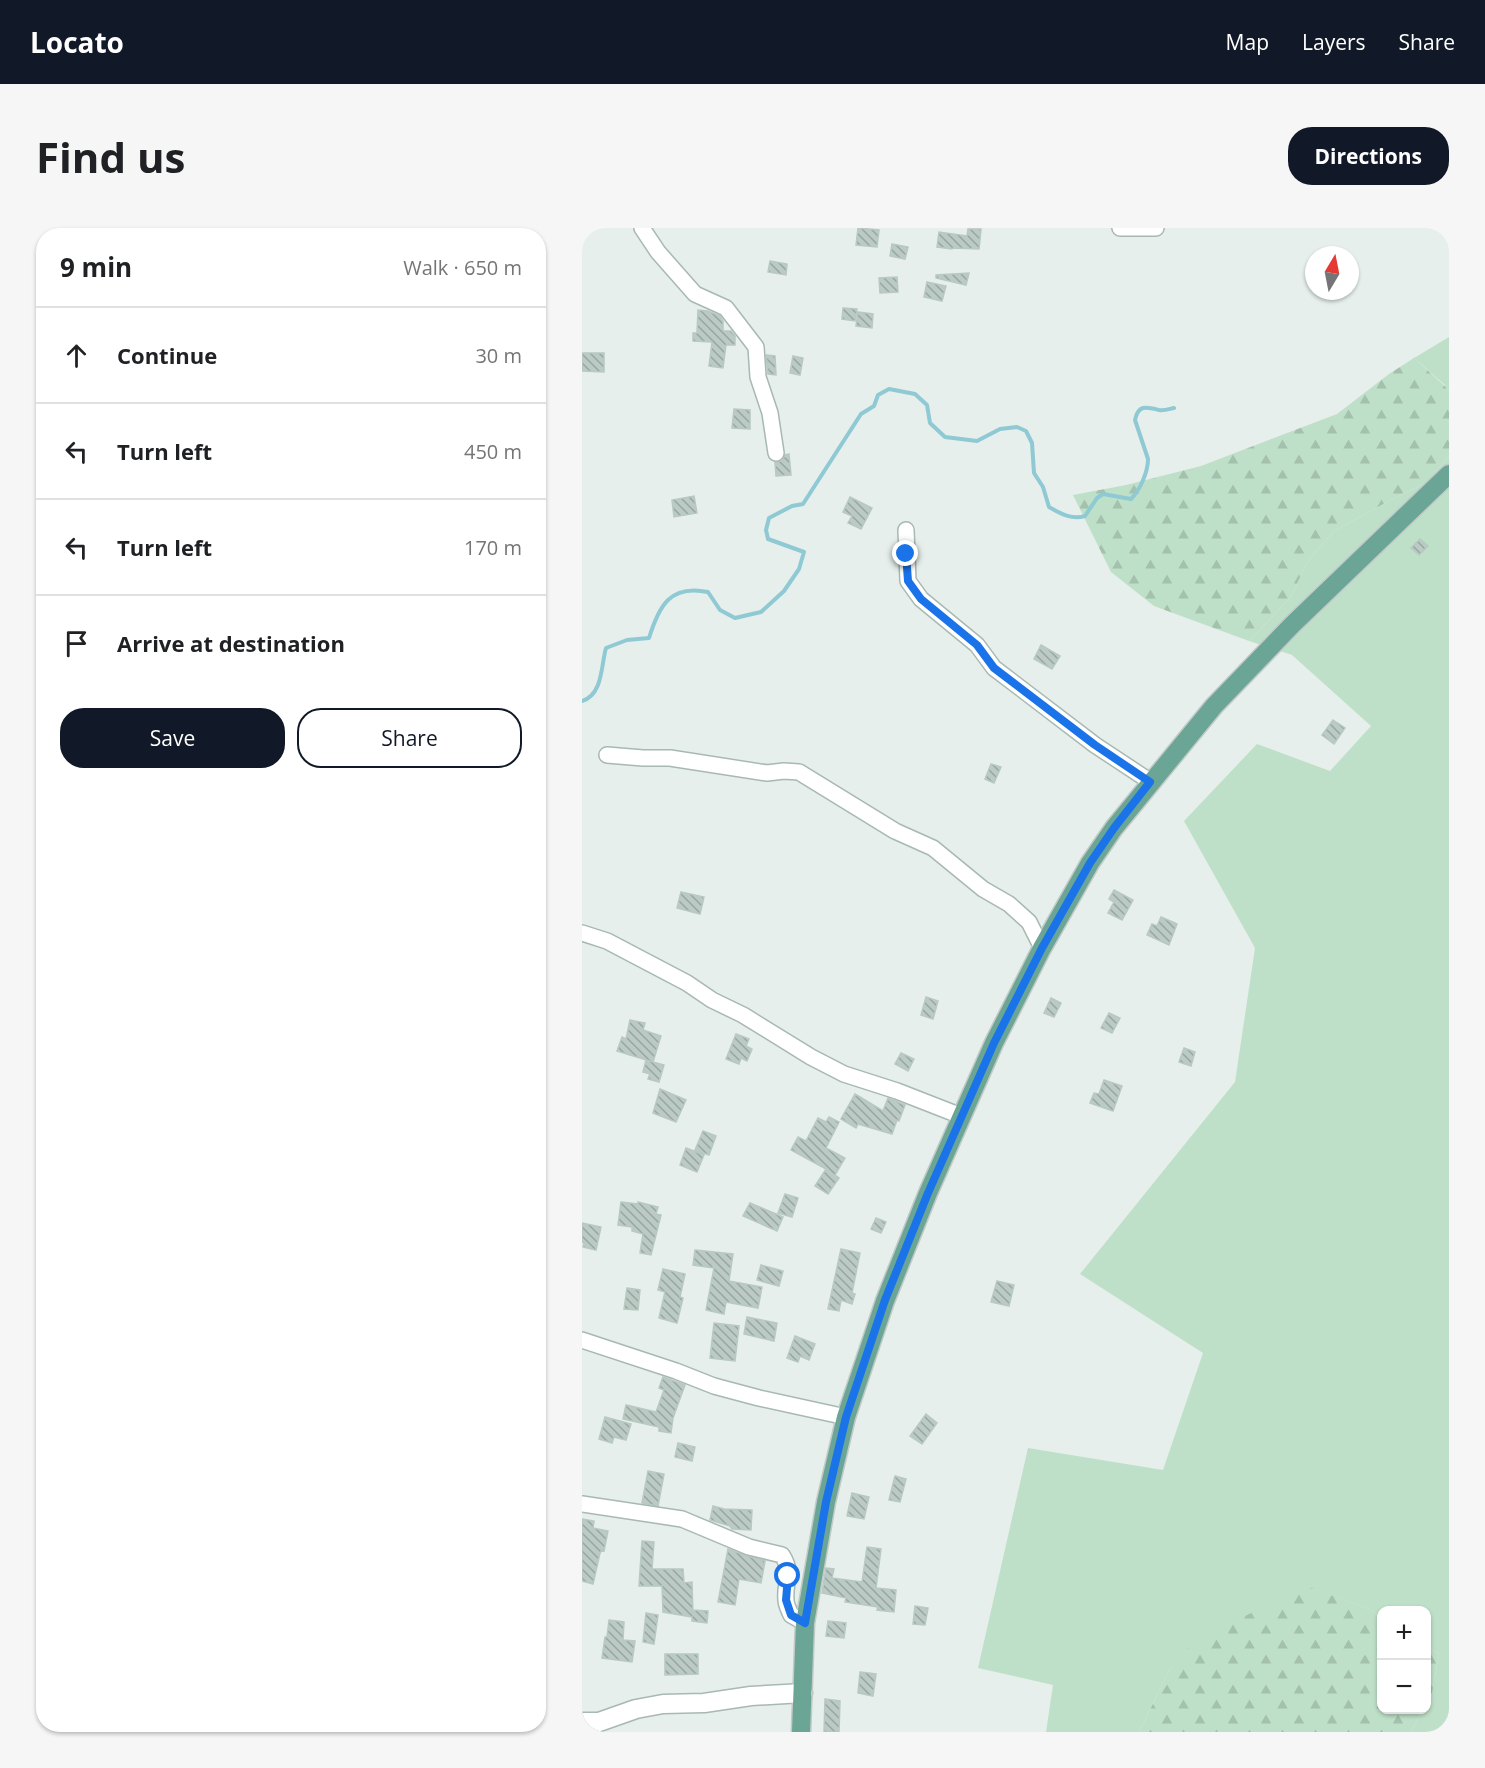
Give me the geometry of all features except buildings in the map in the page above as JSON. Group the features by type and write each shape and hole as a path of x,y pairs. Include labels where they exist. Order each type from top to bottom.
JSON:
{"main road":[{"path":"801,1732 805,1623 826,1502 846,1417 885,1300 961,1116 994,1043 1042,948 1090,863 1114,828 1214,706 1292,625 1449,474"}],"street":[{"path":"642,228 658,252 695,294 726,308 756,347 758,377 770,413 776,453"},
{"path":"1120,228 1156,228"},
{"path":"906,530 908,581 921,599 977,645 994,668 1095,745 1150,782"},
{"path":"607,755 670,758 767,773 799,772 895,831 933,848 983,889 1009,904 1029,922 1042,948"},
{"path":"582,933 607,942 669,974 844,1074 897,1091 961,1116"},
{"path":"582,1340 714,1386 846,1417"},
{"path":"582,1504 682,1519 749,1547 782,1555 787,1564 786,1600 791,1615 805,1623"},
{"path":"582,1722 599,1722 636,1709 663,1704 704,1703 751,1696 802,1693"}],"green space":[{"path":"1449,337 1449,391 1414,358"},
{"path":"1414,358 1449,391 1449,456 1427,482 1334,531 1307,562 1291,597 1249,641 1154,606 1111,572 1073,495 1126,485 1201,466 1337,414"},
{"path":"1449,456 1449,1732 1411,1732 1421,1714 1431,1714 1431,1695 1439,1654 1431,1649 1431,1606 1377,1606 1377,1614 1369,1609 1310,1588 1171,1667 1139,1732 1046,1732 1053,1685 978,1668 1028,1448 1163,1470 1203,1353 1080,1274 1235,1082 1255,948 1184,821 1257,744 1330,771 1371,726 1292,655 1249,641 1291,597 1307,562 1334,531 1427,482"},
{"path":"1309,1587 1369,1609 1377,1614 1377,1714 1421,1714 1411,1732 1139,1732 1171,1667 1198,1637"},
{"path":"1431,1649 1439,1654 1431,1695"}],"waterway":[{"path":"582,701 589,698 598,686 606,648 627,640 649,638 662,607 675,595 684,591 708,592 720,610 735,618 761,612 784,591 799,569 804,552 768,539 766,530 769,518 792,506 803,504 861,414 874,406 878,395 889,389 915,394 927,405 930,423 945,437 977,441 1000,429 1017,427 1026,431 1032,443 1034,473 1043,487 1049,507 1071,517 1085,516 1097,498 1103,494 1131,499 1143,480 1148,459 1135,420 1136,415 1144,408 1163,410 1174,408"}],"route":[{"path":"788,1576 786,1600 791,1615 805,1623 826,1502 846,1417 885,1300 928,1193 994,1043 1042,948 1090,863 1150,782 1095,745 994,668 977,645 921,599 908,581 906,554"}]}
